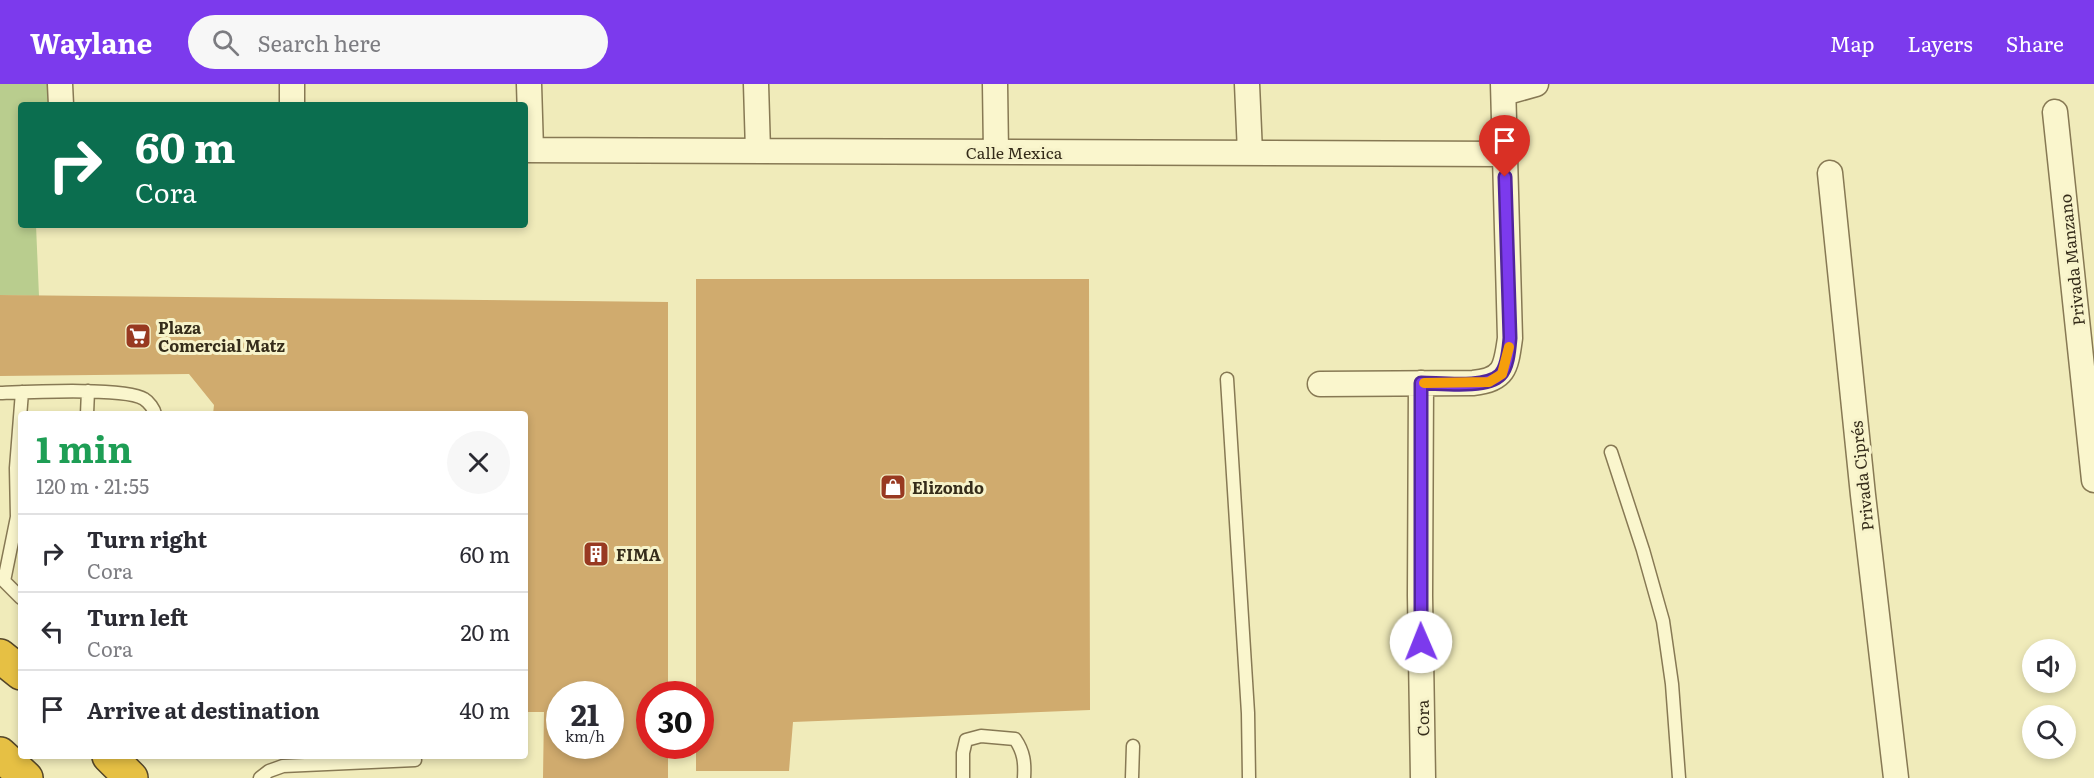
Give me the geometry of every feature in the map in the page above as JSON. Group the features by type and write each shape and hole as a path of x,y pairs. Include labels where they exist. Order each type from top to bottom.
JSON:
{"highway":[{"path":"0,656 18,671"},
{"path":"0,754 27,778"},
{"path":"112,759 131,778"}],"street":[{"path":"60,84 61,102"},
{"path":"292,84 292,102"},
{"path":"528,150 529,84"},
{"path":"756,84 758,151"},
{"path":"995,84 996,152"},
{"path":"1247,84 1250,153"},
{"path":"1320,384 1489,382 1502,374 1510,338 1503,88 1536,84"},
{"name":"Privada Manzano","path":"2055,112 2094,480"},
{"name":"Calle Mexica","path":"528,150 1504,154"},
{"name":"Privada Ciprés","path":"1830,173 1863,495 1896,778"},
{"name":"Cora","path":"1421,383 1420,596 1423,778"}],"lane":[{"path":"1227,379 1248,713 1249,778"},
{"path":"87,411 88,391"},
{"path":"0,393 88,391 130,394 144,399 154,411"},
{"path":"20,411 22,392"},
{"path":"18,443 17,517 6,543 4,581 18,595"},
{"path":"1611,452 1663,621 1672,684 1679,778"},
{"path":"963,778 963,753 966,740 981,736 1015,739 1025,763 1024,778"},
{"path":"1132,778 1133,746"},
{"path":"260,778 269,771 283,766 415,760"}],"green space":[{"path":"0,84 60,84 61,102 18,102 18,228 36,228 39,296 0,295"}],"building":[{"name":"Elizondo","path":"696,279 1089,279 1090,710 793,722 789,771 696,771 696,759 714,759 714,681 696,681"},
{"name":"FIMA","path":"0,295 668,302 668,681 636,681 636,759 668,759 668,778 543,778 544,712 528,712 528,411 213,411 214,405 189,374 0,376"}],"slow traffic":[{"path":"1424,383 1489,382 1502,374 1509,347"}],"place":[{"name":"Plaza Comercial Matz","path":"138,336"},
{"name":"Elizondo","path":"893,487"},
{"name":"FIMA","path":"596,554"}],"route":[{"path":"1421,642 1421,383 1489,382 1502,374 1510,338 1505,177"}]}
